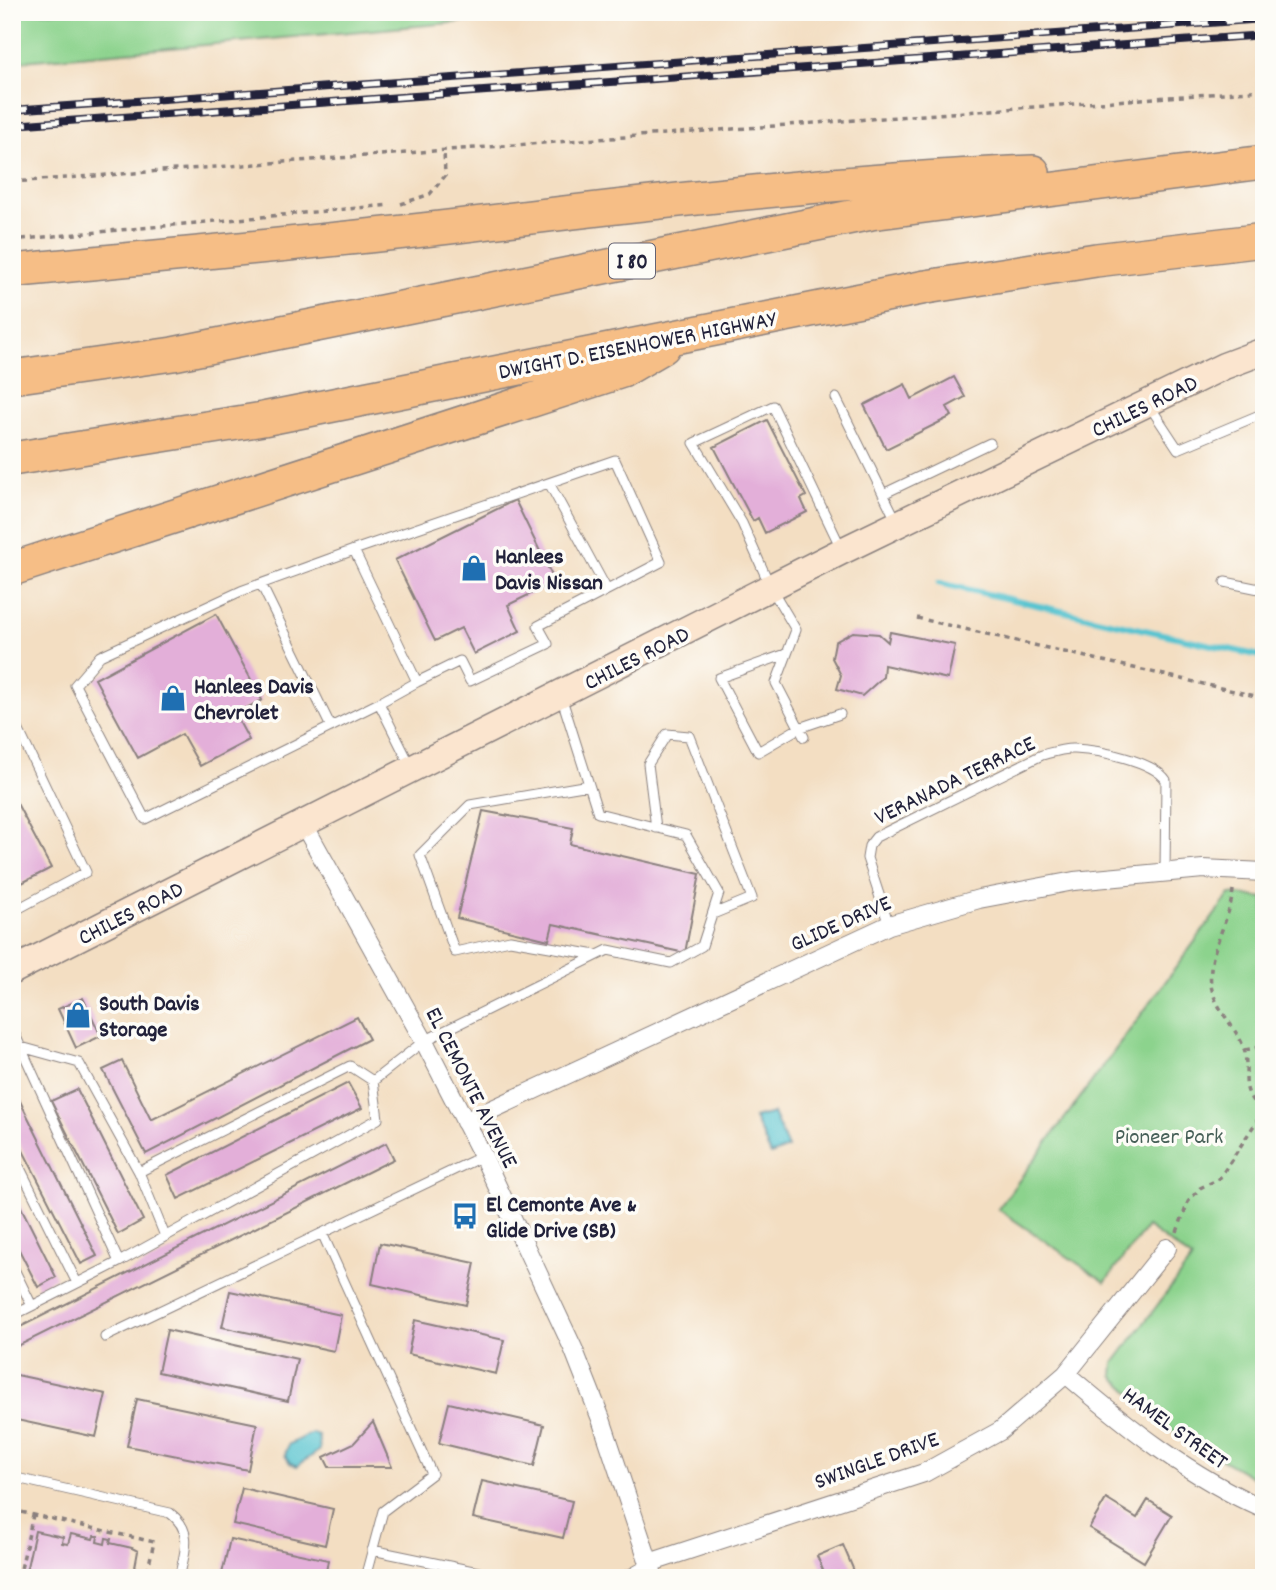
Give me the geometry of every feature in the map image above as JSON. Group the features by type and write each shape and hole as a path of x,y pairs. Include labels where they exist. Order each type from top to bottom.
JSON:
{"highway":[{"path":"12,271 448,227 549,213 937,176 1260,162"},
{"name":"I 80","path":"12,377 173,354 871,213 1260,162"},
{"name":"DWIGHT D. EISENHOWER HIGHWAY","path":"12,460 263,419 926,287 1096,260 1264,240"},
{"path":"12,569 622,371 690,332"}],"street":[{"name":"CHILES ROAD","path":"16,959 303,823 842,551 1224,366 1264,351"},
{"name":"EL CEMONTE AVENUE","path":"303,823 424,1041 573,1348 601,1419 651,1571"},
{"name":"GLIDE DRIVE","path":"465,1122 889,925 979,899 1061,884 1165,872 1264,872"},
{"name":"SWINGLE DRIVE","path":"651,1571 924,1473 1000,1430 1066,1374 1167,1248"},
{"name":"HAMEL STREET","path":"1066,1374 1162,1454 1216,1488 1264,1509"}],"lane":[{"path":"836,398 898,525"},
{"path":"1147,403 1178,449 1264,413"},
{"path":"801,732 776,683 796,630 771,588 743,523 694,443 773,406 842,551"},
{"path":"883,494 990,443"},
{"path":"615,460 661,562 538,626 548,644 470,681 460,661 145,819 75,685 100,656 261,584 550,483 615,460"},
{"path":"550,483 607,590"},
{"path":"354,550 418,682"},
{"path":"1225,582 1264,590"},
{"path":"261,584 331,727"},
{"path":"786,654 719,678 758,752 840,714"},
{"path":"373,1081 424,1041 608,950 671,963 702,946 719,893 686,835 598,813 561,695"},
{"path":"379,703 412,768"},
{"path":"12,716 86,872 12,912"},
{"path":"656,828 648,764 667,734 689,736 752,898 713,914"},
{"name":"VERANADA TERRACE","path":"889,925 867,858 876,837 1042,755 1063,750 1100,753 1151,765 1161,772 1166,780 1165,872"},
{"path":"589,785 470,805 420,855 455,952 510,940 596,955"},
{"path":"12,1028 17,1050 119,1262"},
{"path":"17,1050 79,1063 139,1172 165,1236"},
{"path":"12,1316 119,1262 378,1119 373,1081 350,1066 139,1172"},
{"path":"12,1152 77,1283"},
{"path":"105,1337 482,1156"},
{"path":"322,1233 432,1474 383,1511 365,1578"},
{"path":"12,1265 32,1306"},
{"path":"12,1477 170,1513 183,1522 188,1538 179,1578"},
{"path":"372,1550 507,1578"},
{"path":"623,1578 651,1571"}],"path":[{"path":"12,182 1264,90"},
{"path":"12,240 404,203 430,194 445,176 444,150"},
{"path":"917,618 1264,698"},
{"path":"1167,1248 1176,1234 1188,1202 1200,1188 1219,1179 1263,1112 1245,1088 1245,1050 1217,1005 1211,985 1215,949 1232,903 1235,870"},
{"path":"1245,1050 1264,1046"},
{"path":"12,1510 154,1542 146,1578"},
{"path":"19,1578 33,1515"}],"green space":[{"path":"12,12 575,12 12,62"},
{"name":"Pioneer Park","path":"1230,894 1264,898 1264,1484 1171,1430 1113,1376 1114,1363 1192,1259 1147,1227 1105,1282 998,1209"}],"water":[{"path":"773,1113 788,1148 771,1155 754,1118"},
{"path":"312,1433 318,1435 320,1450 297,1466 290,1463 285,1455 289,1444"}],"building":[{"path":"954,377 965,397 947,407 952,416 886,449 864,405 905,384 912,399"},
{"path":"767,420 806,496 801,499 807,512 765,533 758,518 753,521 714,447"},
{"path":"515,500 555,582 508,605 520,631 474,654 461,628 435,641 395,560"},
{"path":"216,614 262,700 235,714 249,740 200,766 182,734 138,758 95,679"},
{"path":"853,632 879,634 888,642 890,632 955,645 948,679 884,665 883,677 862,696 837,689 841,675 832,658 835,642"},
{"path":"12,794 51,868 12,888"},
{"path":"483,811 573,828 570,844 700,874 685,953 553,924 549,940 457,918"},
{"path":"83,998 101,1036 76,1048 58,1009"},
{"path":"357,1017 369,1039 146,1154 103,1070 122,1061 151,1120"},
{"path":"348,1083 362,1108 178,1199 167,1175"},
{"path":"12,1085 97,1256 81,1264 12,1129"},
{"path":"77,1089 143,1220 118,1234 51,1101"},
{"path":"386,1143 394,1159 12,1349 12,1331"},
{"path":"12,1189 56,1277 38,1287 12,1236"},
{"path":"380,1243 475,1263 466,1305 372,1284"},
{"path":"230,1291 341,1315 334,1351 222,1327"},
{"path":"415,1320 504,1340 496,1374 408,1354"},
{"path":"167,1330 297,1359 288,1401 158,1372"},
{"path":"12,1374 106,1394 96,1437 12,1419"},
{"path":"137,1399 257,1424 248,1470 127,1446"},
{"path":"449,1403 544,1425 534,1466 439,1443"},
{"path":"373,1422 392,1467 329,1467 324,1457 354,1443"},
{"path":"482,1481 572,1501 563,1538 473,1518"},
{"path":"242,1488 333,1509 325,1545 233,1524"},
{"path":"1106,1499 1137,1518 1148,1500 1172,1515 1144,1562 1089,1528"},
{"path":"35,1531 63,1537 62,1543 68,1544 71,1534 93,1539 98,1536 97,1542 105,1544 106,1538 111,1539 110,1543 132,1548 138,1551 133,1578 25,1576"},
{"path":"230,1539 328,1560 325,1578 221,1578"},
{"path":"843,1545 857,1578 819,1578 825,1575 817,1556"}],"waterway":[{"path":"939,583 1264,657"}],"railway":[{"path":"12,110 1264,19"},
{"path":"12,125 1264,35"}],"place":[{"name":"Hanlees Davis Nissan","path":"474,568"},
{"name":"Hanlees Davis Chevrolet","path":"173,698"},
{"name":"South Davis Storage","path":"78,1015"},
{"name":"El Cemonte Ave & Glide Drive (SB)","path":"465,1216"}]}
